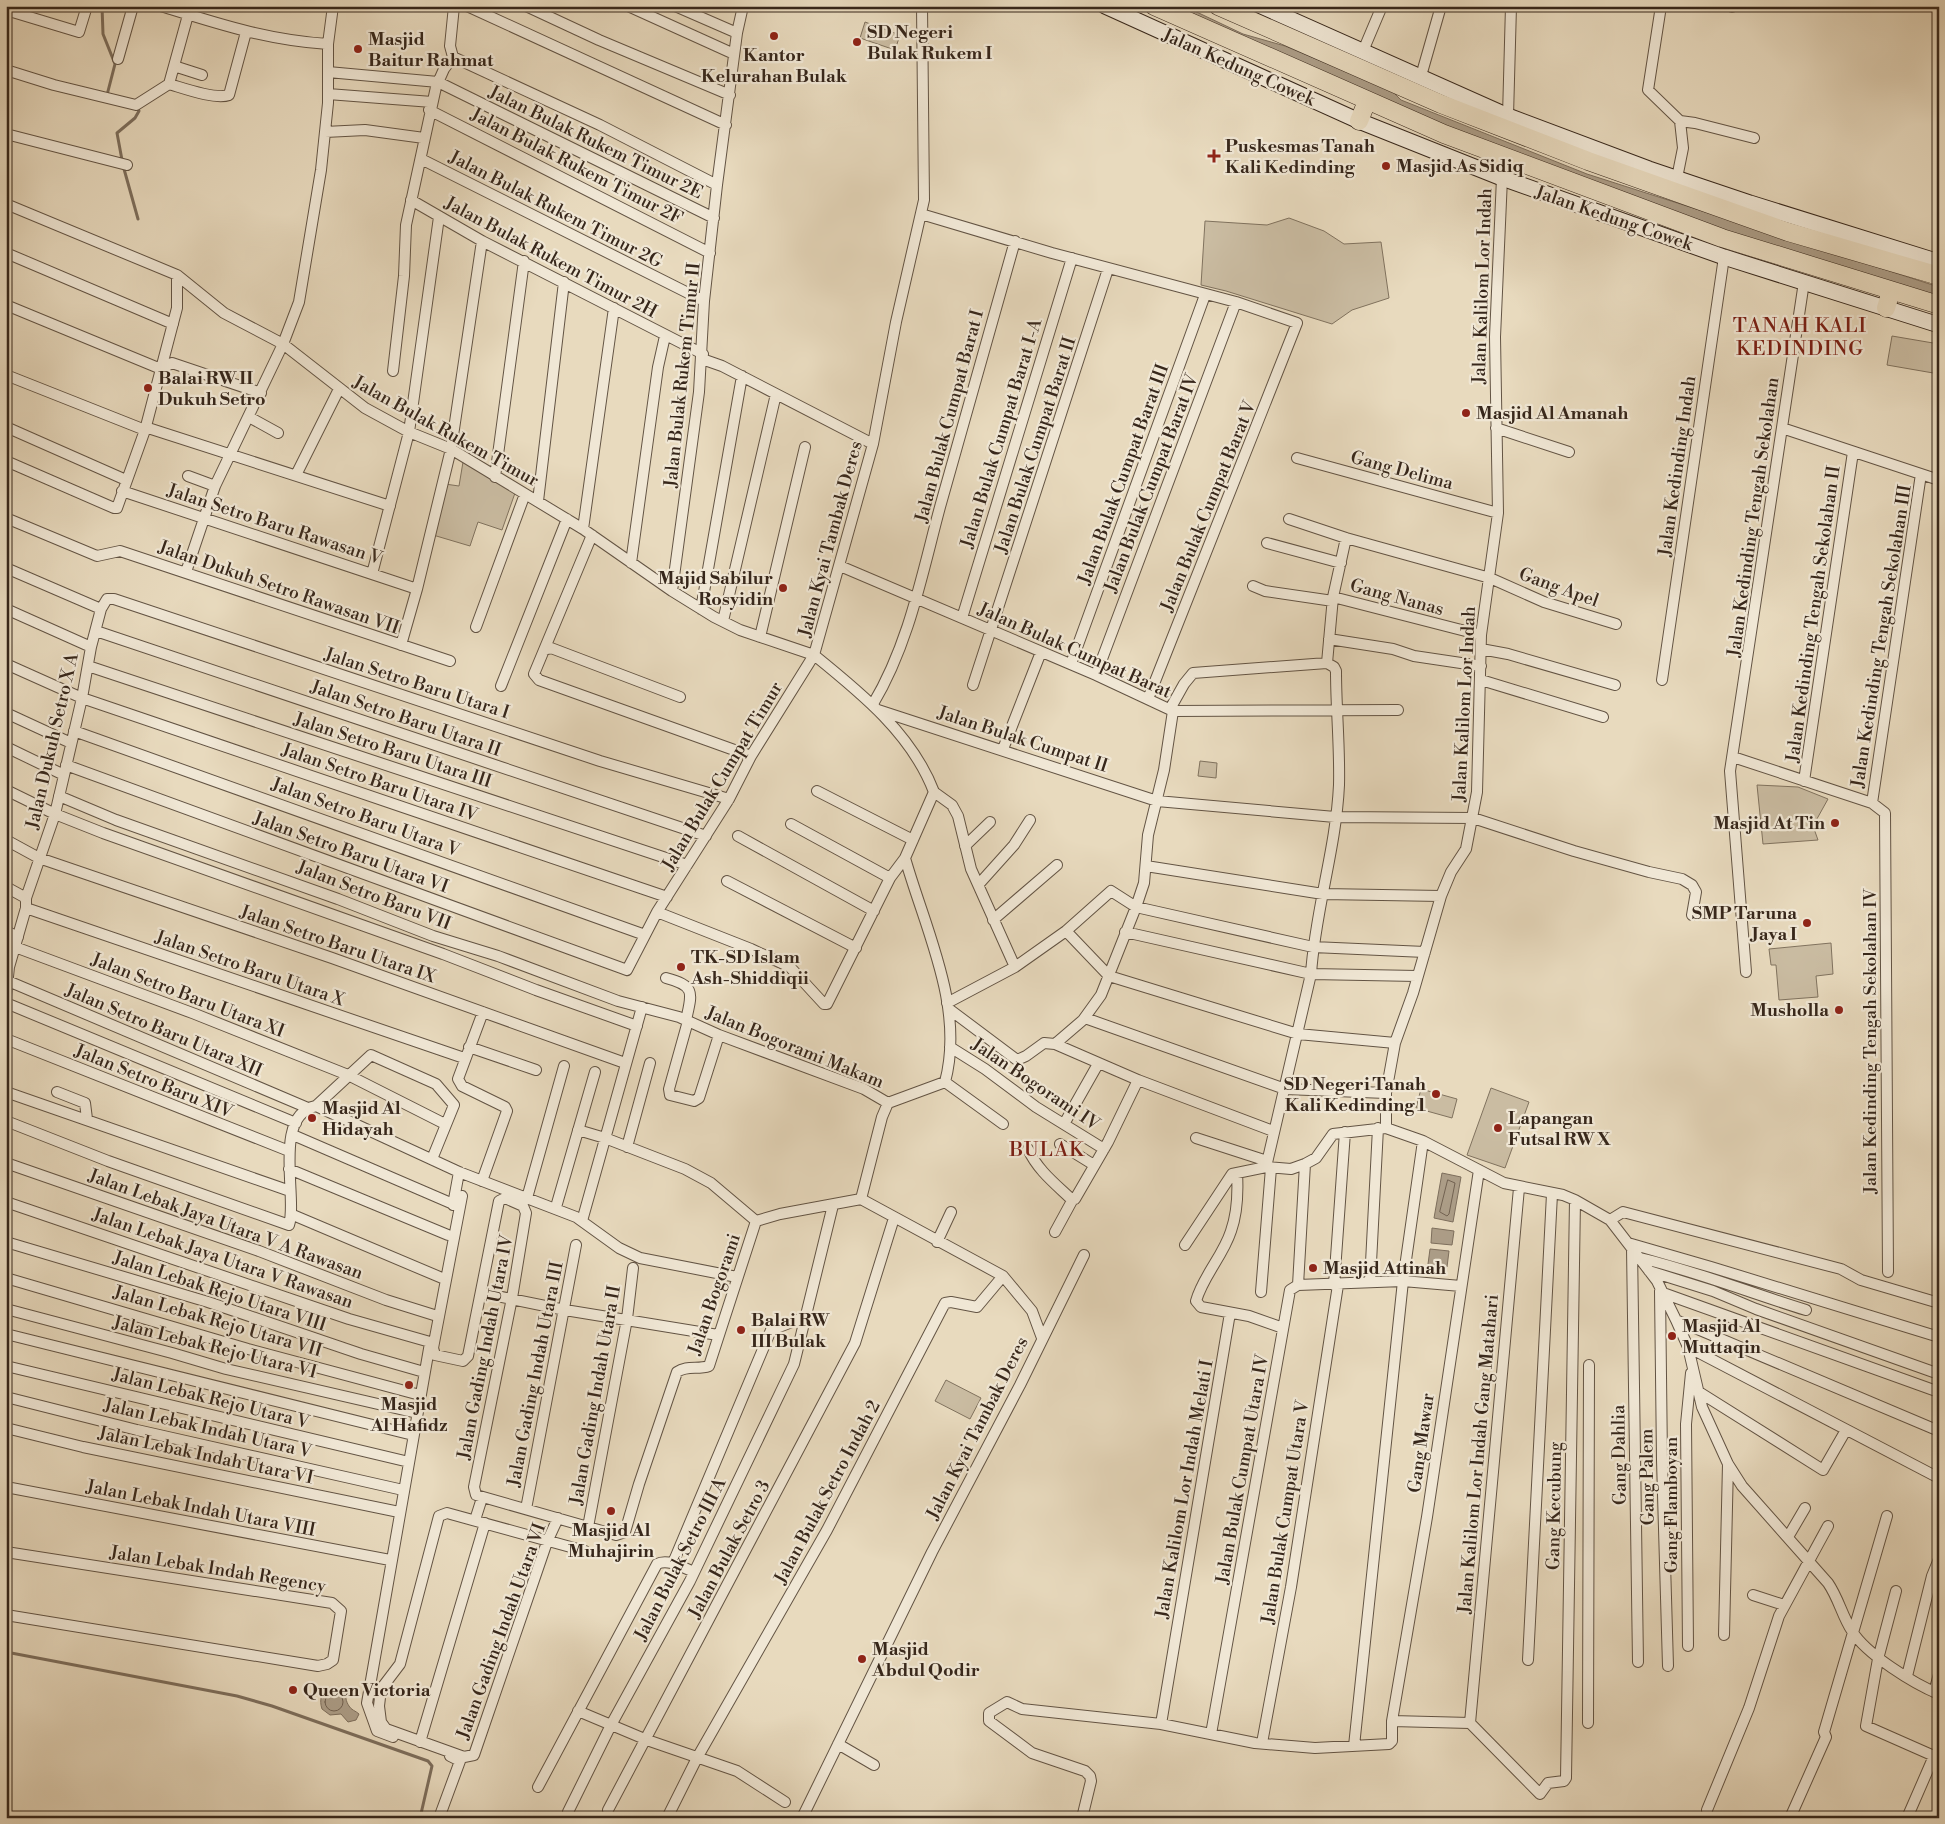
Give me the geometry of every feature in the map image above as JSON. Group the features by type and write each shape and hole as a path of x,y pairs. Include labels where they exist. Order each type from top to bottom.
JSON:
{"highway":[{"name":"Jalan Kedung Cowek","path":"1154,6 1251,30 1273,46 1441,104 1570,154 1790,224 1939,276"},
{"name":"Jalan Kedung Cowek","path":"1218,6 1273,46 1367,101 1444,134 1722,238 1939,306"},
{"path":"1359,121 1367,101"},
{"path":"1886,308 1891,291"}],"main road":[{"name":"Jalan Kedung Cowek","path":"1105,6 1359,121 1502,178 1724,257 1939,325"},
{"name":"Jalan Kedung Cowek","path":"1251,30 1286,11 1364,50 1508,116 1677,178 1790,224 1939,262"}],"street":[{"path":"6,10 79,32 87,6"},
{"path":"118,59 133,6"},
{"path":"186,572 215,486 283,344 299,302 321,170 328,94 328,44 334,6"},
{"path":"393,371 404,276 406,225 431,106 438,82 453,57 450,46 454,6"},
{"path":"467,6 726,126"},
{"path":"526,6 599,40 730,95"},
{"path":"628,6 734,54"},
{"path":"675,6 737,33"},
{"name":"Jalan Bulak Rukem Timur II","path":"672,591 702,357 704,301 717,185 737,33 743,6"},
{"name":"Jalan Kyai Tambak Deres","path":"922,6 924,200 896,322 873,444 814,655 876,707 922,765 934,792"},
{"path":"1364,50 1382,6"},
{"path":"1421,76 1441,6"},
{"path":"1508,116 1511,6"},
{"path":"1661,6 1648,90 1680,121 1754,138"},
{"path":"165,7 246,32 290,42 328,44"},
{"path":"6,70 133,105 168,84 188,15"},
{"path":"168,84 217,96 229,95 246,32"},
{"path":"453,57 600,125 717,185"},
{"path":"174,66 202,75"},
{"path":"328,72 438,82"},
{"name":"Jalan Bulak Rukem Timur 2E","path":"438,82 714,218"},
{"path":"328,94 431,106"},
{"name":"Jalan Bulak Rukem Timur 2F","path":"431,106 710,253"},
{"path":"1677,178 1683,148 1680,121"},
{"path":"325,132 365,130 424,138"},
{"path":"6,134 126,165"},
{"name":"Jalan Bulak Rukem Timur 2G","path":"421,159 704,301"},
{"name":"Jalan Kalilom Lor Indah","path":"1382,1128 1395,1043 1425,952 1440,896 1451,872 1466,849 1473,818 1481,680 1481,635 1498,513 1495,336 1502,178"},
{"name":"Jalan Bulak Rukem Timur 2H","path":"412,200 482,241 524,261 702,357 873,444"},
{"name":"Jalan Bulak Rukem Timur","path":"6,204 176,275 224,313 283,344 365,408 409,432 451,449 495,478 526,494 583,529 672,591"},
{"path":"921,214 1072,258 1236,302"},
{"path":"372,574 409,432 439,217"},
{"path":"401,645 417,589 451,449 482,241"},
{"name":"Jalan Bulak Cumpat Barat I","path":"876,707 917,599 966,412 1015,241"},
{"path":"6,253 173,324"},
{"name":"Jalan Kedinding Indah","path":"1662,680 1724,257"},
{"name":"Jalan Bulak Cumpat Barat I-A","path":"962,618 1072,258"},
{"path":"495,478 524,261"},
{"name":"Jalan Bulak Cumpat Barat II","path":"973,685 992,632 1108,268"},
{"path":"6,461 114,508 118,508 127,492 126,480 145,429 177,308 176,275"},
{"path":"538,501 564,282"},
{"name":"Jalan Kedinding Tengah Sekolahan","path":"1746,972 1730,770 1734,757 1804,282"},
{"name":"Jalan Bulak Cumpat Barat III","path":"1071,664 1205,295"},
{"name":"Jalan Bulak Cumpat Barat V","path":"1148,699 1298,326 1296,322 1236,302"},
{"name":"Jalan Bulak Cumpat Barat IV","path":"1096,675 1236,302"},
{"path":"6,304 161,370"},
{"path":"583,529 614,308"},
{"path":"631,563 658,367 665,336"},
{"path":"161,370 172,363 261,392"},
{"path":"6,375 145,429 390,506"},
{"path":"701,609 742,376"},
{"path":"296,476 339,389"},
{"path":"723,621 776,394"},
{"path":"249,417 278,433"},
{"path":"6,427 126,480"},
{"path":"1496,428 1569,452"},
{"path":"1782,428 1939,480"},
{"path":"760,637 805,447"},
{"name":"Jalan Kedinding Tengah Sekolahan II","path":"1804,781 1853,452"},
{"name":"Gang Delima","path":"1297,458 1498,513"},
{"name":"Jalan Kedinding Tengah Sekolahan III","path":"1872,803 1921,474"},
{"path":"188,476 215,486"},
{"name":"Jalan Setro Baru Rawasan V","path":"127,492 417,589"},
{"path":"476,627 526,494"},
{"name":"Jalan Dukuh Setro Rawasan VII","path":"6,518 97,556 120,551 450,661"},
{"path":"500,686 566,519"},
{"name":"Gang Apel","path":"1289,519 1346,538 1490,578 1544,602 1616,624"},
{"path":"592,535 534,674 539,680 751,756"},
{"path":"1327,663 1333,599 1346,538"},
{"path":"1267,543 1341,563"},
{"name":"Jalan Bulak Cumpat Barat","path":"840,566 1071,664 1172,710 1336,712 1398,710"},
{"path":"6,568 101,609"},
{"name":"Gang Nanas","path":"1253,586 1265,591 1333,599 1481,635"},
{"path":"672,591 723,621 760,637 814,655"},
{"name":"Jalan Setro Baru Utara I","path":"101,609 104,601 114,599 591,758 729,799"},
{"path":"6,609 91,647"},
{"name":"Jalan Dukuh Setro X A","path":"6,996 8,966 39,858 60,796 82,698 91,647 101,609"},
{"name":"Jalan Setro Baru Utara II","path":"96,631 706,836"},
{"path":"1329,638 1393,649 1414,656 1481,666"},
{"path":"544,650 551,648 680,697"},
{"path":"1481,649 1508,654 1615,685"},
{"path":"1003,749 1041,652"},
{"name":"Jalan Bulak Cumpat Timur","path":"624,970 629,969 657,912 729,799 751,756 814,655"},
{"path":"1055,1044 1085,1018 1100,995 1136,907 1144,883 1148,835 1157,801 1172,710 1184,684 1193,673 1327,663 1334,667 1336,671 1339,786 1324,894 1313,948 1311,974 1286,1090 1273,1131 1268,1165 1261,1292"},
{"name":"Jalan Setro Baru Utara IV","path":"6,664 82,698 667,898"},
{"name":"Jalan Setro Baru Utara III","path":"88,666 687,865"},
{"path":"1481,680 1603,716"},
{"name":"Jalan Bulak Cumpat II","path":"876,707 1157,801 1335,817 1473,818 1574,851 1649,872 1682,879 1692,885 1696,892 1692,915"},
{"path":"6,713 71,743"},
{"name":"Jalan Setro Baru Utara V","path":"74,731 645,935"},
{"name":"Jalan Setro Baru Utara VI","path":"6,747 65,770 624,970"},
{"path":"1734,757 1872,803"},
{"path":"6,790 55,814 637,1026"},
{"path":"817,791 913,840"},
{"path":"657,912 751,949 790,967 826,1005 829,1003 890,878 905,858 934,792 955,811 971,869 1015,966"},
{"name":"Jalan Setro Baru VII","path":"60,796 116,820 304,886 433,936 498,956 610,998 684,1020"},
{"name":"Jalan Kedinding Tengah Sekolahan IV","path":"1872,803 1884,811 1888,1272"},
{"path":"979,884 1014,845 1030,820"},
{"path":"965,846 990,822"},
{"path":"791,824 890,878"},
{"path":"738,836 874,911"},
{"path":"6,840 39,858"},
{"name":"Jalan Setro Baru Utara IX","path":"39,858 625,1063"},
{"path":"905,858 934,946 948,1006 950,1065 945,1082"},
{"path":"993,920 1057,865"},
{"path":"1146,866 1324,894 1440,896"},
{"path":"727,881 856,948"},
{"name":"Jalan Setro Baru Utara X","path":"6,887 26,903 464,1058"},
{"path":"948,1006 1015,966 1066,931 1112,891 1136,907 1313,948 1425,952"},
{"name":"Jalan Setro Baru Utara XI","path":"6,931 16,942 348,1075 445,1124"},
{"path":"1066,931 1109,976 1298,1034 1395,1043"},
{"path":"1125,932 1311,974 1417,976"},
{"path":"666,978 684,982 688,987 690,995 668,1089 670,1095 694,1101 699,1098 719,1035"},
{"name":"Jalan Setro Baru Utara XII","path":"8,981 312,1107 459,1172 556,1207 582,1221 619,1248 640,1258 738,1277"},
{"path":"6,1003 296,1123"},
{"path":"948,1006 1017,1060 1020,1060 1044,1043 1055,1044 1138,1080 1273,1131"},
{"path":"582,1221 642,1008"},
{"path":"482,1181 507,1111 505,1107 459,1084 458,1079 468,1047 483,1012"},
{"path":"1085,1018 1286,1090 1386,1093"},
{"name":"Jalan Bogorami Makam","path":"684,1020 719,1035 864,1088 888,1103"},
{"name":"Jalan Setro Baru XIV","path":"6,1040 290,1151"},
{"path":"468,1047 536,1070"},
{"name":"Jalan Bogorami IV","path":"950,1047 1104,1149"},
{"path":"6,1121 108,1161 289,1225 292,1215 289,1169 290,1151 296,1123 371,1055 436,1084 454,1104 432,1160"},
{"path":"627,1147 650,1063"},
{"path":"1064,1124 1098,1064"},
{"path":"527,1198 564,1066"},
{"path":"556,1207 595,1072"},
{"path":"1055,1232 1104,1149 1138,1080"},
{"path":"861,1199 882,1117 888,1103 945,1082"},
{"path":"945,1082 1003,1124"},
{"path":"6,1092 290,1191"},
{"path":"57,1092 85,1103 87,1119"},
{"path":"1370,1282 1382,1128"},
{"path":"1196,1138 1268,1165 1291,1169 1316,1158 1333,1134 1382,1128 1423,1141 1519,1188 1576,1200 1610,1220 1649,1271 1676,1320 1688,1347 1699,1392 1715,1439 1742,1486 1808,1559 1837,1596 1852,1632 1878,1659 1936,1693 1939,1674"},
{"path":"578,1130 605,1138 685,1169 712,1183 756,1221"},
{"name":"Jalan Bulak Cumpat Utara V","path":"1262,1743 1292,1578 1336,1285 1345,1132"},
{"path":"293,1135 453,1204"},
{"path":"1082,1818 1091,1781 1090,1776 1085,1771 1032,1752 989,1721 989,1713 1007,1702 1022,1709 1161,1724 1262,1743 1315,1748 1354,1746 1403,1281 1423,1141"},
{"path":"1060,1144 1094,1165"},
{"path":"1028,1149 1034,1162 1042,1172 1073,1199"},
{"name":"Jalan Lebak Jaya Utara V A Rawasan","path":"6,1163 259,1251 386,1300 434,1315"},
{"path":"1305,1164 1298,1285 1403,1281 1462,1286"},
{"path":"1185,1245 1229,1176 1268,1165"},
{"path":"289,1169 448,1235"},
{"name":"Gang Mawar","path":"1354,1746 1389,1744 1392,1741 1392,1721 1427,1517 1479,1170"},
{"path":"439,1818 459,1759 379,1732 371,1720 367,1707 390,1560 442,1278 459,1172"},
{"path":"1237,1173 1238,1186 1231,1232 1196,1301 1201,1307 1248,1316 1283,1328"},
{"name":"Jalan Kalilom Lor Indah Gang Matahari","path":"1470,1722 1519,1188"},
{"path":"1528,1660 1552,1194"},
{"path":"462,1196 434,1348 435,1356 457,1360 463,1360 468,1356 482,1293 565,1310 718,1335"},
{"name":"Jalan Gading Indah Utara IV","path":"478,1509 474,1487 512,1298 526,1213 523,1206 505,1198 499,1201 482,1293"},
{"name":"Jalan Kyai Tambak Deres","path":"802,1818 932,1552 1020,1385 1042,1338 1032,1311 1003,1276 861,1199"},
{"name":"Jalan Bogorami","path":"588,1527 616,1535 625,1532 638,1484 677,1372 687,1368 700,1369 709,1366 756,1221 780,1214 861,1199"},
{"name":"Gang Kecubung","path":"1470,1722 1540,1794 1548,1783 1560,1782 1566,1778 1576,1200"},
{"name":"Jalan Lebak Jaya Utara V Rawasan","path":"6,1202 349,1319 430,1342"},
{"name":"Jalan Bulak Setro III A","path":"568,1812 610,1725 694,1572 794,1364 808,1316 833,1205"},
{"path":"938,1242 951,1212"},
{"path":"1610,1220 1624,1212 1687,1227 1841,1269 1861,1280 1939,1303"},
{"path":"292,1215 442,1278"},
{"name":"Jalan Bulak Setro 3","path":"608,1810 647,1740 855,1343 894,1218"},
{"name":"Jalan Lebak Rejo Utara VIII","path":"6,1242 208,1302 361,1354 424,1372"},
{"name":"Jalan Gading Indah Utara III","path":"526,1509 576,1245"},
{"path":"1630,1246 1939,1337"},
{"name":"Gang Dahlia","path":"1630,1246 1638,1662"},
{"path":"1042,1338 1084,1255"},
{"path":"1640,1258 1680,1268 1719,1283 1806,1310"},
{"name":"Jalan Gading Indah Utara II","path":"588,1527 627,1319 633,1268"},
{"path":"1649,1271 1713,1291 1756,1309 1939,1374"},
{"name":"Jalan Bulak Setro Indah 2","path":"697,1758 827,1530 945,1303 951,1302 977,1307 1003,1276"},
{"name":"Jalan Lebak Rejo Utara VII","path":"6,1278 150,1318 248,1349 420,1395"},
{"name":"Jalan Bulak Cumpat Utara IV","path":"1211,1734 1288,1296 1290,1290 1298,1285"},
{"path":"1661,1290 1939,1392"},
{"name":"Gang Palem","path":"1661,1290 1662,1460 1668,1666"},
{"name":"Jalan Lebak Rejo Utara VI","path":"6,1309 172,1353 226,1370 417,1413"},
{"name":"Jalan Kalilom Lor Indah Melati I","path":"1161,1724 1230,1313"},
{"path":"673,1563 771,1330 808,1316"},
{"path":"1676,1320 1939,1431"},
{"path":"6,1334 413,1435"},
{"path":"1688,1347 1939,1478"},
{"name":"Gang Flamboyan","path":"1688,1646 1686,1424 1692,1364"},
{"path":"1588,1723 1589,1365"},
{"name":"Jalan Lebak Rejo Utara V","path":"6,1366 409,1462"},
{"path":"1699,1392 1736,1413 1823,1470 1846,1430"},
{"name":"Jalan Lebak Indah Utara V","path":"6,1397 137,1430 403,1490"},
{"name":"Jalan Lebak Indah Utara VI","path":"6,1428 83,1447 400,1512"},
{"path":"1724,1635 1728,1464"},
{"name":"Jalan Lebak Indah Utara VIII","path":"6,1488 390,1560"},
{"path":"1788,1537 1805,1508"},
{"path":"478,1509 485,1523 420,1742 386,1729 381,1722 381,1689 400,1664 438,1516 478,1509 526,1509 588,1527"},
{"path":"1790,1818 1825,1735 1852,1632 1887,1516"},
{"name":"Jalan Gading Indah Utara VI","path":"420,1742 464,1757 474,1755 547,1542 558,1518"},
{"path":"485,1523 547,1542 585,1551"},
{"path":"1706,1810 1748,1708 1784,1605 1828,1526"},
{"name":"Jalan Lebak Indah Regency","path":"6,1552 332,1604 341,1612 333,1660 318,1666 6,1615"},
{"path":"1907,1676 1932,1576 1939,1559"},
{"path":"538,1787 657,1564 664,1561 694,1572"},
{"path":"1896,1590 1878,1659 1866,1726 1936,1754 1906,1818"},
{"path":"1753,1595 1784,1605"},
{"path":"578,1711 647,1740 737,1771 785,1802"},
{"path":"1392,1721 1470,1722"},
{"path":"838,1744 874,1765"},
{"path":"667,1818 697,1758"}],"shaded area":[{"path":"865,22 900,35 895,50 860,38"},
{"path":"1289,218 1324,231 1344,244 1381,242 1389,298 1352,310 1332,324 1201,285 1205,221 1267,225"},
{"path":"1892,336 1939,344 1939,374 1887,365"},
{"path":"463,462 515,493 502,530 478,522 470,546 433,535 445,484 459,486"},
{"path":"1200,761 1217,763 1216,778 1198,776"},
{"path":"1757,785 1798,787 1828,799 1813,826 1818,840 1763,844"},
{"path":"1831,943 1833,974 1816,976 1818,997 1779,1000 1776,965 1771,965 1769,949"},
{"name":"Lapangan Futsal RW X","path":"1491,1088 1529,1102 1505,1168 1467,1155"},
{"path":"1421,1089 1457,1099 1452,1118 1416,1108"},
{"path":"946,1380 981,1398 970,1419 935,1401"}],"water":[{"path":"1164,6 1184,6 1243,34 1285,46 1392,91 1401,100 1587,174 1939,287 1939,300 1582,184"},
{"path":"1442,1173 1461,1177 1453,1222 1434,1218"},
{"path":"1432,1228 1454,1231 1452,1245 1431,1243"},
{"path":"1430,1249 1449,1251 1447,1267 1428,1264"},
{"path":"330,1688 341,1689 345,1693 350,1707 359,1714 356,1720 348,1722 341,1714 330,1715 322,1709 322,1697"}],"waterway":[{"path":"102,6 103,34 115,64 107,95"},
{"path":"122,160 117,133 135,118 139,111 137,107"},
{"path":"124,169 138,219"},
{"path":"6,1652 237,1696 272,1706 428,1761 432,1766 420,1818"}],"place":[{"name":"Kantor Kelurahan Bulak","path":"774,36"},
{"name":"SD Negeri Bulak Rukem I","path":"857,42"},
{"name":"Masjid Baitur Rahmat","path":"358,49"},
{"name":"Puskesmas Tanah Kali Kedinding","path":"1214,156"},
{"name":"Masjid As Sidiq","path":"1386,166"},
{"name":"Balai RW II Dukuh Setro","path":"148,388"},
{"name":"Masjid Al Amanah","path":"1466,413"},
{"name":"Majid Sabilur Rosyidin","path":"783,588"},
{"name":"Masjid At Tin","path":"1835,823"},
{"name":"SMP Taruna Jaya I","path":"1807,923"},
{"name":"TK-SD Islam Ash-Shiddiqii","path":"681,967"},
{"name":"Musholla","path":"1839,1010"},
{"name":"SD Negeri Tanah Kali Kedinding 1","path":"1436,1094"},
{"name":"Masjid Al Hidayah","path":"312,1118"},
{"name":"Lapangan Futsal RW X","path":"1498,1128"},
{"name":"Masjid Attinah","path":"1313,1268"},
{"name":"Balai RW III Bulak","path":"741,1330"},
{"name":"Masjid Al Muttaqin","path":"1672,1336"},
{"name":"Masjid Al Hafidz","path":"409,1385"},
{"name":"Masjid Al Muhajirin","path":"611,1511"},
{"name":"Masjid Abdul Qodir","path":"862,1659"},
{"name":"Queen Victoria","path":"293,1690"}],"district":[{"name":"TANAH KALI KEDINDING","path":"1800,336"},
{"name":"BULAK","path":"1047,1149"}]}
